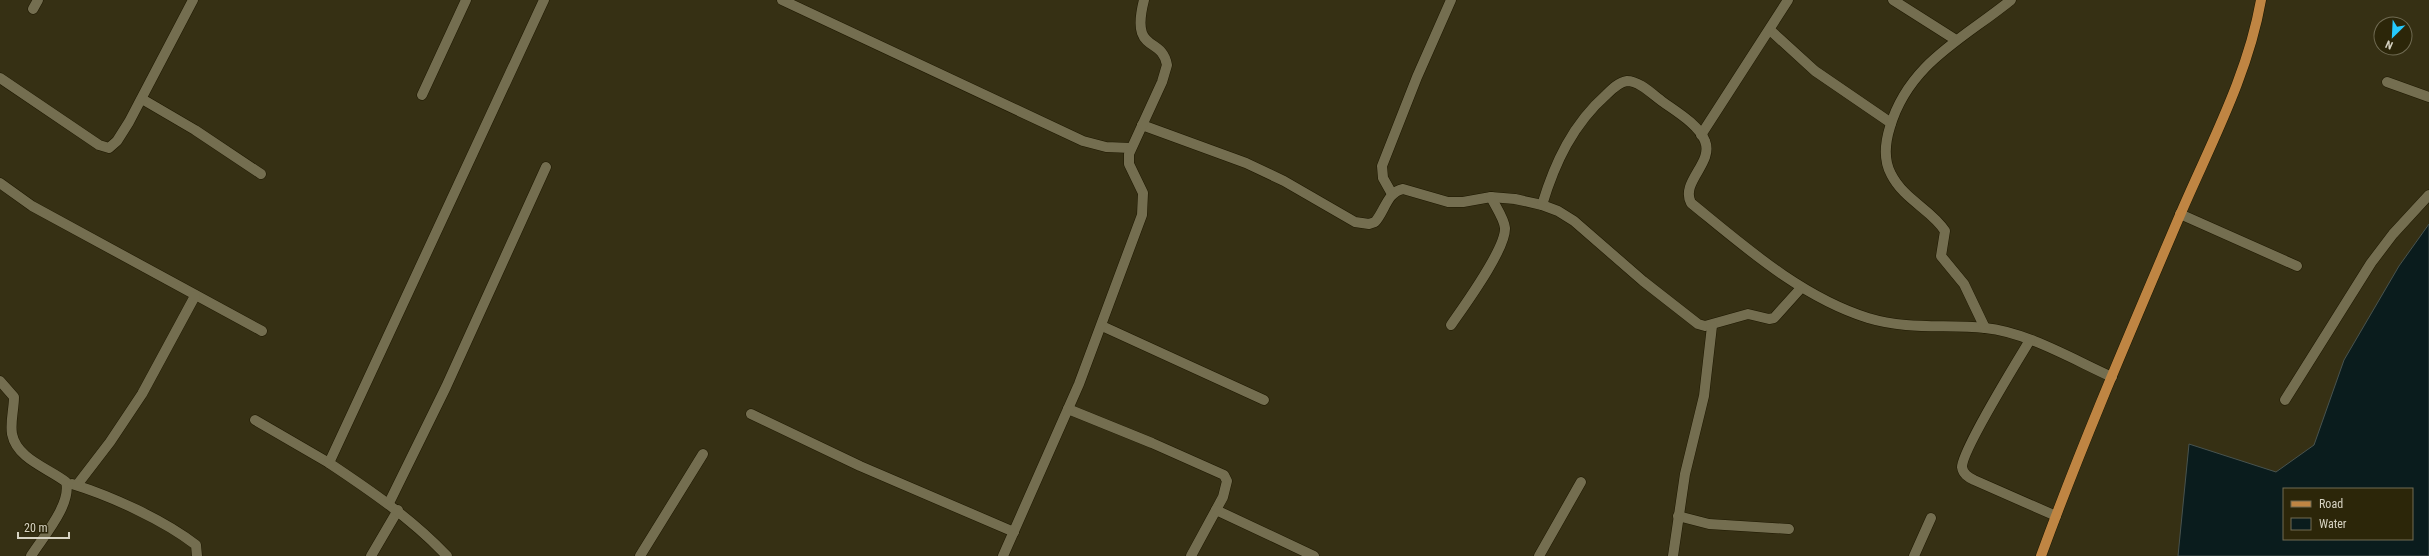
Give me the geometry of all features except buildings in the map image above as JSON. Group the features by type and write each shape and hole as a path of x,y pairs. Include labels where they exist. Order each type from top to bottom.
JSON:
{"main road":[{"path":"2041,556 2112,376 2236,84 2261,0"}],"street":[{"path":"33,9 38,0"},
{"path":"0,78 104,148 109,148 117,141 142,99 193,0"},
{"path":"422,96 466,0"},
{"path":"328,463 544,0"},
{"path":"782,0 1083,141 1106,147 1131,148"},
{"path":"1003,556 1068,409 1102,326 1142,215 1143,193 1128,160 1131,148 1162,82 1167,65 1162,55 1146,41 1140,33 1139,22 1144,0"},
{"path":"1392,194 1383,178 1382,166 1411,92 1451,0"},
{"path":"1701,135 1788,0"},
{"path":"1893,0 1956,40"},
{"path":"1985,328 1964,284 1941,256 1946,231 1900,189 1890,174 1885,157 1886,142 1891,123 1902,94 1917,74 1956,40 2011,0"},
{"path":"1770,30 1815,71 1891,123"},
{"path":"1542,205 1551,177 1575,129 1602,97 1621,83 1634,82 1678,114 1701,135 1706,147 1687,196 1691,203 1801,288 1840,308 1893,324 1918,328 1985,328 2030,340 2112,376"},
{"path":"2387,82 2429,97"},
{"path":"142,99 195,130 261,174"},
{"path":"1142,124 1246,163 1284,180 1355,222 1369,224 1375,222 1392,194 1404,189 1448,202 1463,202 1491,197 1515,198 1542,205 1574,220 1642,281 1698,324 1705,326 1712,326 1741,315 1774,318 1801,288"},
{"path":"389,503 446,387 546,166"},
{"path":"0,183 32,206 195,296 262,331"},
{"path":"2285,400 2371,263 2393,234 2429,195"},
{"path":"1451,325 1497,253 1503,239 1505,228 1491,197"},
{"path":"2180,214 2297,266"},
{"path":"77,485 110,442 142,394 195,296"},
{"path":"1102,326 1264,400"},
{"path":"1673,556 1685,474 1704,396 1712,326"},
{"path":"2030,340 1971,443 1963,461 1962,469 1966,475 1974,480 2056,516"},
{"path":"0,381 14,396 12,432 15,444 25,455 66,482 102,494 139,511 187,538 196,545 197,556"},
{"path":"1068,409 1220,472 1227,481 1227,487 1191,556"},
{"path":"751,414 860,466 1014,532"},
{"path":"255,420 328,463 389,503 447,556"},
{"path":"640,556 703,454"},
{"path":"31,556 67,498 68,491 66,482"},
{"path":"1539,556 1581,482"},
{"path":"371,556 398,510"},
{"path":"1216,510 1314,556"},
{"path":"1678,516 1709,524 1789,529"},
{"path":"1914,556 1931,518"}],"water":[{"path":"2429,224 2429,556 2178,556 2189,444 2276,472 2314,445 2344,360 2399,266"}]}
